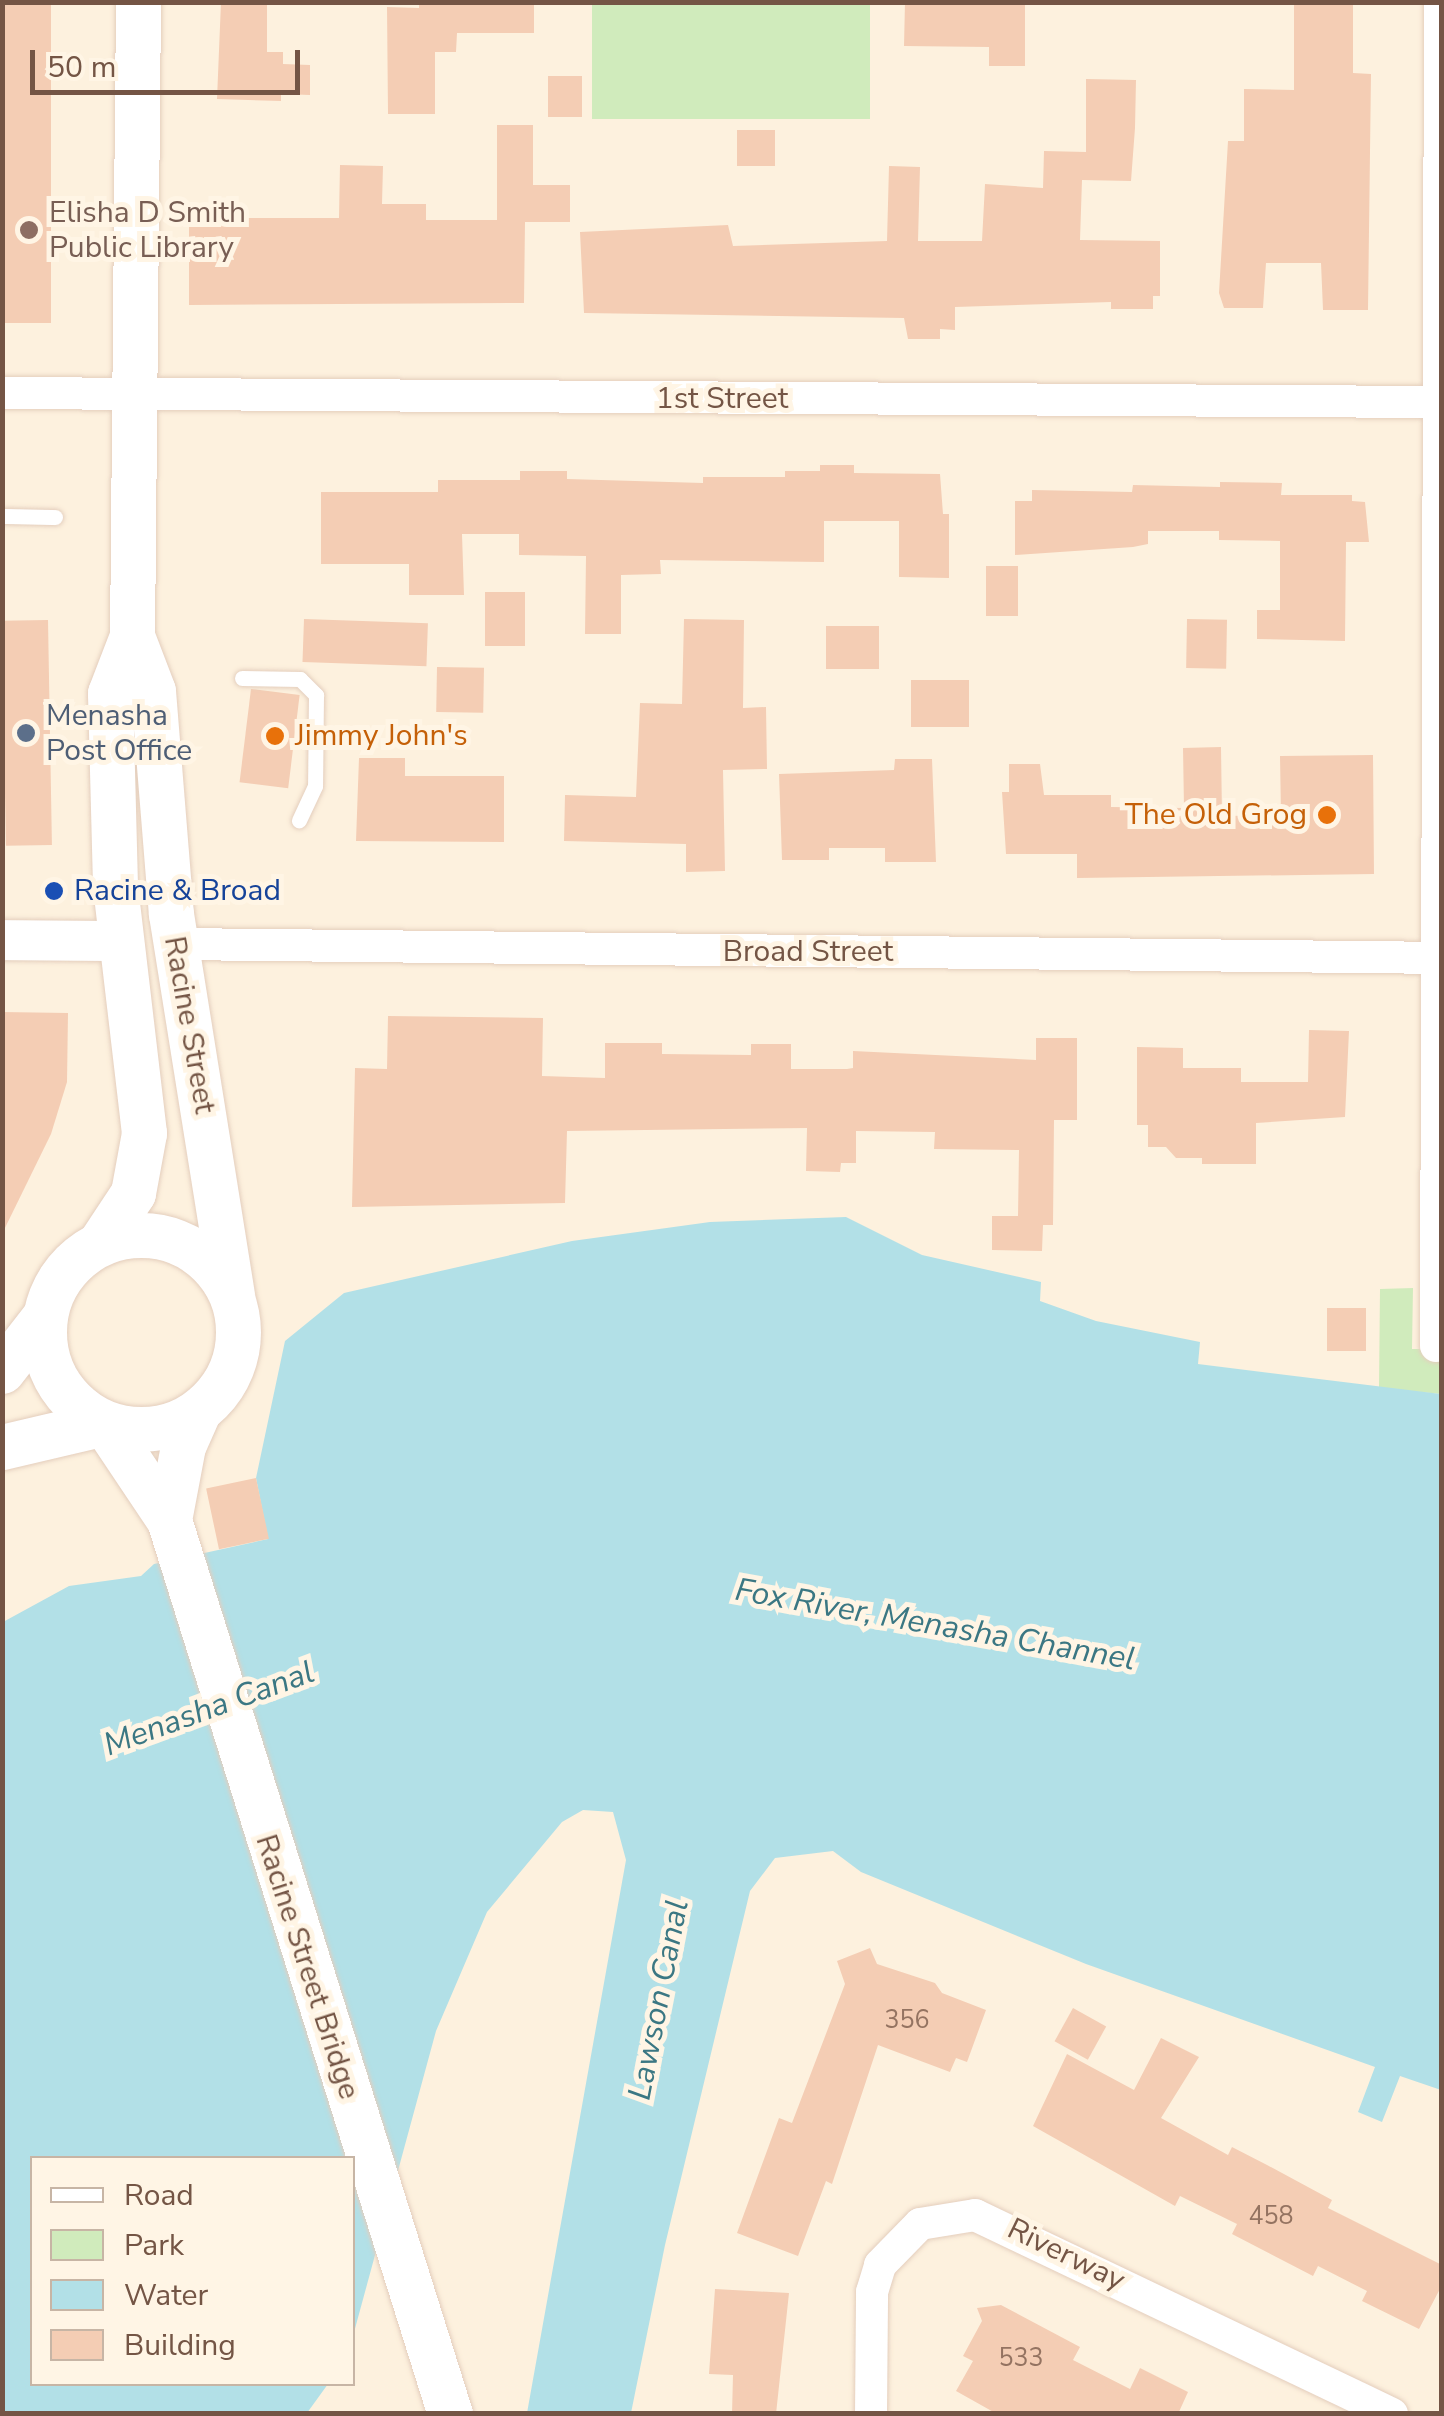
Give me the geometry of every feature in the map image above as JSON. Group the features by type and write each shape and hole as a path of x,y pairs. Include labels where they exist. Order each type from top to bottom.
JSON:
{"main road":[{"name":"Racine Street","path":"138,2 132,636 153,691 175,944 232,1296"},
{"name":"Racine Street","path":"100,1243 133,1193 143,1147 118,941 110,693 132,636"},
{"path":"2,1446 104,1423 164,1428 198,1412 221,1389 236,1360 239,1328 232,1296 216,1268 192,1248 162,1236 130,1235 100,1243 73,1261 54,1286 44,1317 44,1350 56,1380 76,1406 104,1423 169,1520"},
{"path":"2,1370 44,1317"},
{"path":"169,1520 183,1446 198,1412"},
{"name":"Racine Street Bridge","path":"169,1520 450,2414"}],"street":[{"path":"1436,1346 1440,2"},
{"name":"1st Street","path":"2,393 1440,402"},
{"path":"2,940 118,941"},
{"name":"Broad Street","path":"175,944 1439,958"},
{"name":"Riverway","path":"871,2414 872,2292 880,2265 920,2224 975,2215 1392,2414"}],"lane":[{"path":"2,516 55,517"},
{"path":"242,678 300,678 316,695 315,786 299,821"}],"green space":[{"path":"592,3 870,3 870,119 592,119"},
{"path":"1413,1288 1412,1349 1441,1349 1441,1394 1379,1388 1380,1289"}],"water":[{"path":"846,1217 922,1255 1041,1282 1040,1301 1096,1321 1200,1342 1198,1364 1441,1394 1441,2090 1400,2076 1382,2122 1358,2112 1375,2067 1086,1964 861,1872 833,1851 775,1858 750,1891 665,2245 631,2413 527,2413 626,1860 613,1812 583,1810 562,1822 487,1912 436,2031 355,2329 355,2156 30,2156 30,2386 327,2386 307,2413 3,2414 3,1622 69,1586 141,1576 154,1564 268,1539 256,1478 285,1341 344,1293 572,1241 710,1222"}],"building":[{"name":"Elisha D Smith Public Library","path":"2,2 51,2 51,323 2,323"},
{"path":"221,2 267,2 267,52 283,52 283,64 310,65 310,95 281,94 281,101 217,99"},
{"path":"419,2 534,2 534,33 457,33 456,52 435,52 435,114 388,114 387,7 419,8"},
{"path":"905,2 1025,2 1025,66 989,66 989,47 904,46"},
{"path":"1294,2 1353,2 1353,73 1371,74 1368,310 1323,310 1321,263 1266,263 1263,308 1224,308 1219,293 1228,141 1244,141 1244,89 1294,90"},
{"path":"548,76 582,76 582,117 548,117"},
{"path":"1086,79 1136,80 1135,128 1131,181 1082,180 1080,240 1160,241 1160,296 1153,296 1153,309 1111,309 1111,302 955,307 955,330 940,329 940,339 908,339 904,318 584,313 580,232 728,225 733,246 887,241 889,166 920,167 918,241 982,241 985,184 1043,188 1044,151 1086,152"},
{"path":"497,125 533,125 533,185 570,185 570,222 525,222 524,303 189,305 189,218 339,218 340,165 383,166 382,204 426,204 426,220 497,220"},
{"path":"737,130 775,130 775,166 737,166"},
{"path":"820,465 854,465 854,473 940,474 943,514 949,514 949,578 899,577 899,521 824,521 824,562 660,560 661,574 621,575 621,634 585,634 586,556 519,555 519,534 462,534 464,595 409,595 409,564 321,564 321,492 438,492 438,480 520,480 520,471 567,471 567,479 703,483 703,477 785,477 785,471 820,471"},
{"path":"1220,482 1282,483 1281,495 1352,495 1352,501 1365,502 1369,542 1346,542 1345,641 1257,639 1257,610 1280,610 1280,541 1219,540 1219,531 1148,531 1148,544 1133,547 1015,555 1015,501 1032,501 1032,490 1132,492 1133,485 1220,487"},
{"path":"986,566 1018,566 1018,616 986,616"},
{"path":"485,592 525,592 525,646 485,646"},
{"path":"304,619 428,623 426,666 302,662"},
{"path":"684,619 744,620 743,708 766,707 767,769 723,770 725,871 686,872 686,844 564,841 565,795 636,797 640,703 682,704"},
{"path":"1187,619 1227,620 1226,669 1186,668"},
{"name":"Menasha Post Office","path":"48,620 52,845 6,846 2,621"},
{"path":"826,626 879,626 879,669 826,669"},
{"path":"437,667 484,668 483,713 436,712"},
{"path":"911,680 969,680 969,727 911,727"},
{"name":"Jimmy John's","path":"251,689 300,695 288,788 240,782"},
{"path":"1221,747 1222,816 1281,815 1280,756 1373,755 1374,874 1077,878 1077,854 1006,854 1002,792 1009,792 1009,764 1040,764 1044,795 1111,795 1111,807 1184,808 1183,748"},
{"path":"359,758 405,758 405,776 504,776 504,842 356,841"},
{"path":"895,759 932,759 936,862 885,862 885,848 829,848 829,860 782,860 779,774 894,770"},
{"path":"2,1012 68,1013 67,1082 51,1134 2,1234"},
{"path":"388,1016 543,1018 542,1076 605,1078 605,1043 662,1043 662,1054 751,1055 751,1044 791,1044 791,1069 847,1069 853,1068 853,1051 1036,1060 1036,1038 1077,1038 1077,1120 1054,1120 1053,1225 1043,1225 1042,1251 992,1250 992,1216 1018,1216 1019,1150 934,1149 935,1132 856,1131 856,1163 841,1163 840,1172 806,1171 807,1128 567,1131 565,1203 352,1207 355,1068 387,1069"},
{"path":"1309,1030 1349,1031 1345,1117 1256,1123 1256,1164 1202,1164 1202,1158 1176,1158 1166,1147 1148,1147 1148,1125 1137,1125 1137,1047 1183,1048 1183,1068 1241,1068 1241,1082 1308,1082"},
{"path":"1327,1308 1366,1308 1366,1351 1327,1351"},
{"path":"256,1478 269,1539 219,1549 206,1489"},
{"path":"870,1948 877,1964 935,1983 942,1993 986,2010 967,2062 956,2058 950,2072 878,2045 832,2184 826,2181 798,2256 737,2233 779,2118 792,2123 845,1984 837,1961"},
{"path":"1073,2008 1106,2026 1088,2060 1055,2041"},
{"path":"1161,2038 1199,2057 1161,2118 1228,2155 1232,2147 1267,2165 1332,2200 1328,2208 1442,2265 1442,2285 1419,2329 1362,2301 1367,2291 1318,2266 1313,2276 1232,2234 1237,2224 1180,2196 1175,2206 1033,2126 1067,2054 1134,2090"},
{"path":"715,2289 789,2293 776,2414 732,2414 733,2375 709,2374"},
{"path":"1001,2305 1080,2347 1073,2360 1130,2389 1140,2368 1188,2392 1178,2414 997,2414 956,2391 973,2361 963,2356 982,2321 977,2308"}],"place":[{"name":"Elisha D Smith Public Library","path":"29,230"},
{"name":"Menasha Post Office","path":"26,733"},
{"name":"Jimmy John's","path":"275,736"},
{"name":"The Old Grog","path":"1327,815"},
{"name":"Racine & Broad","path":"54,891"}],"water label":[{"name":"Fox River, Menasha Channel","path":"935,1625"},
{"name":"Menasha Canal","path":"209,1709"},
{"name":"Lawson Canal","path":"659,2000"}]}
